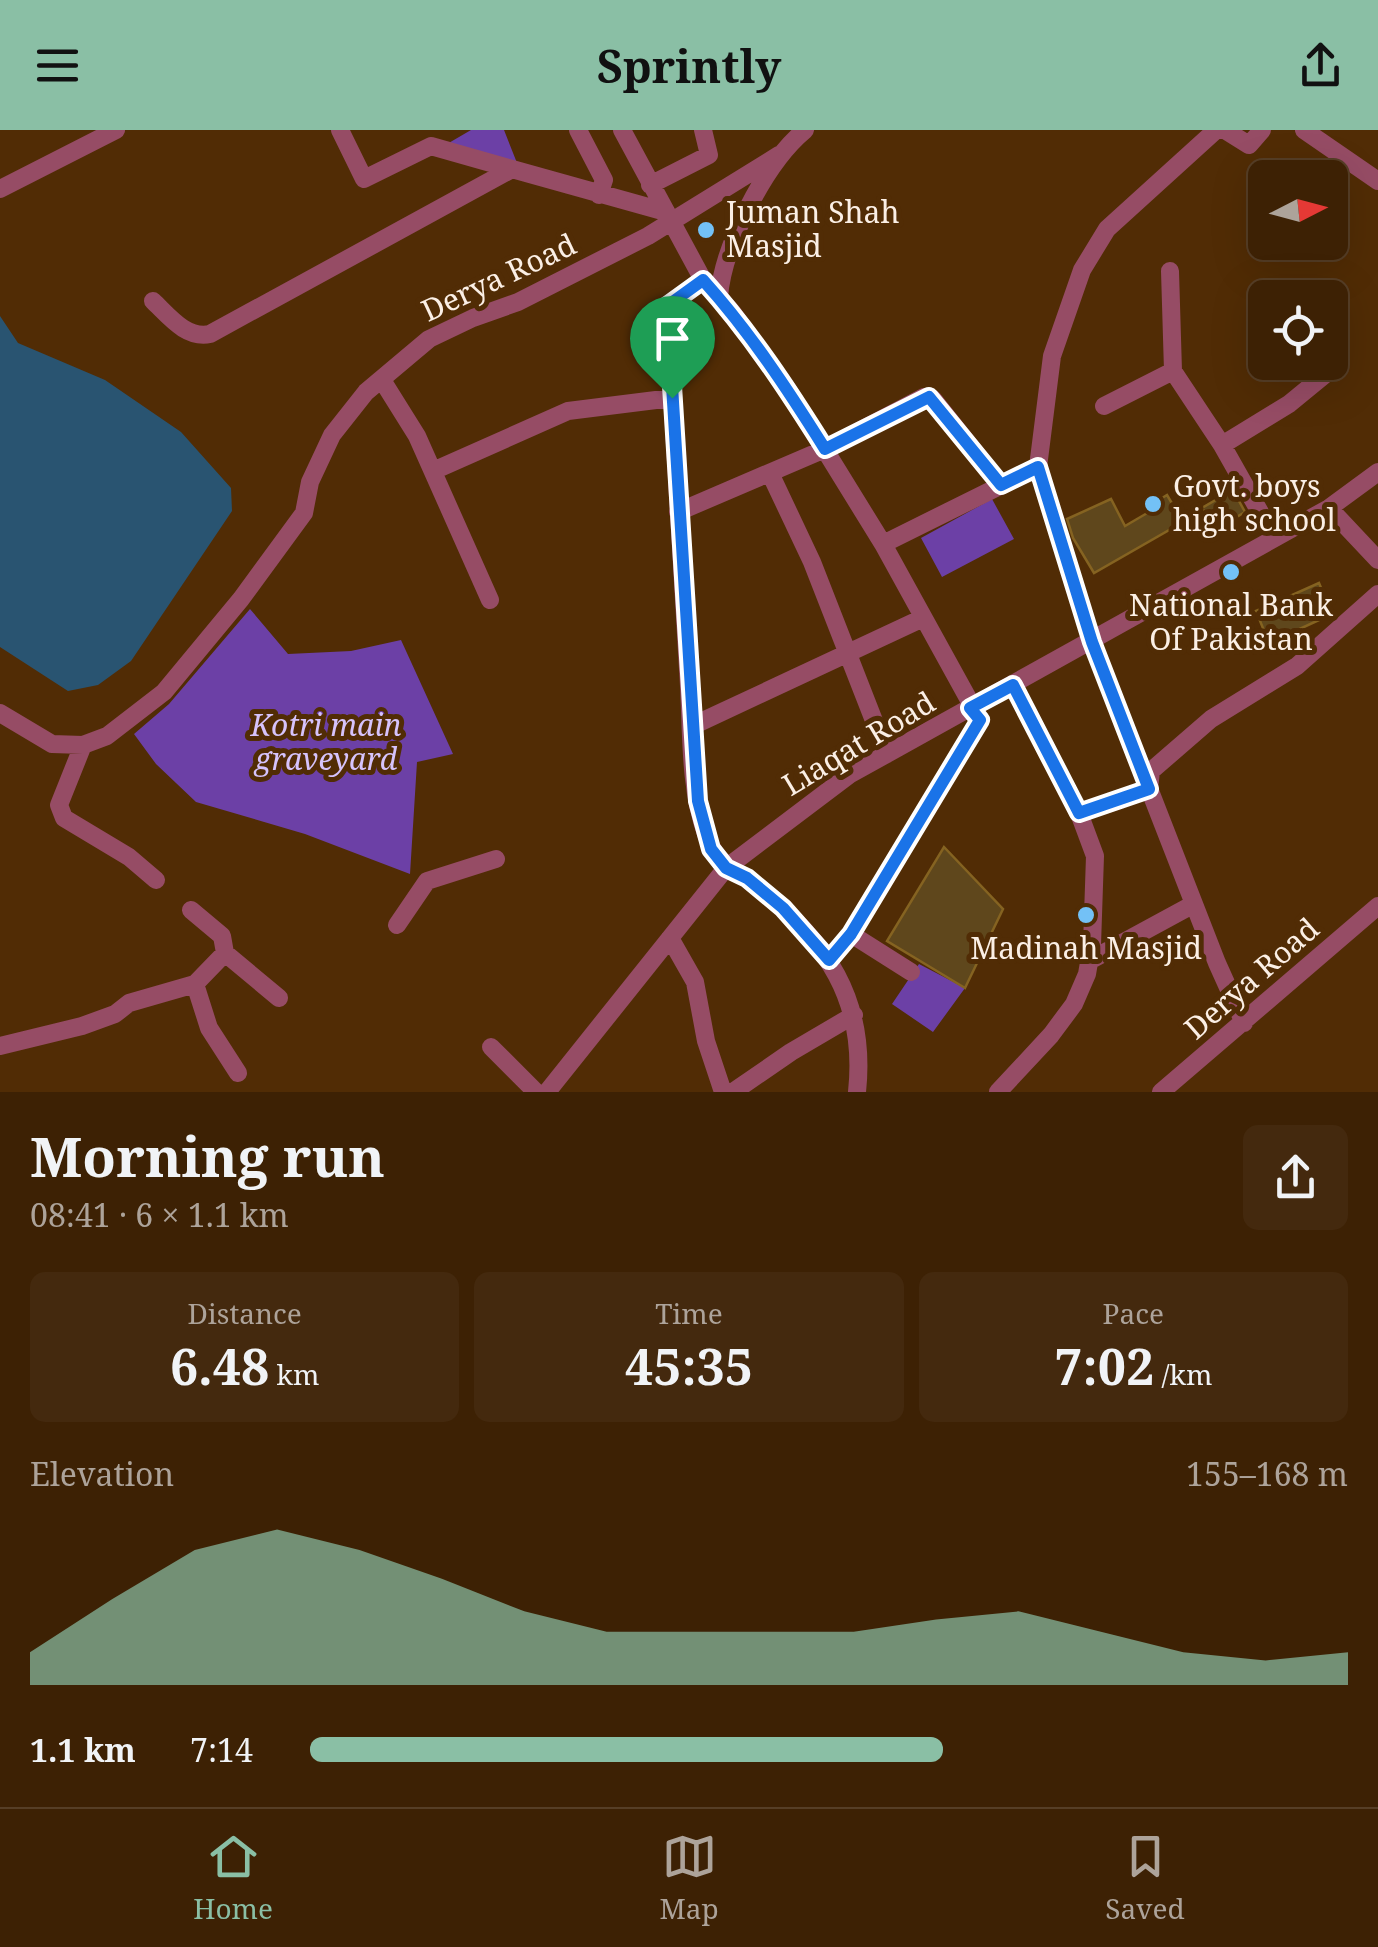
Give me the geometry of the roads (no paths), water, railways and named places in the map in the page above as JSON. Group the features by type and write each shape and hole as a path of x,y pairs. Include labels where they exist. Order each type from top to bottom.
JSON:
{"street":[{"path":"0,189 116,130"},
{"path":"340,130 364,179 428,138 512,169 669,217"},
{"path":"578,130 604,180 599,195"},
{"path":"622,130 703,280 788,390 884,544 970,708 980,720 851,934 829,960"},
{"path":"650,185 709,155 702,130"},
{"path":"719,297 721,270 731,242 779,154 805,130"},
{"path":"1216,130 1107,229 1082,270 1052,356 1038,467 1092,642 1244,1023"},
{"path":"1225,130 1248,144 1262,130"},
{"path":"1304,130 1378,180"},
{"name":"Derya Road","path":"83,745 108,736 147,708 241,600 304,512 310,482 332,435 366,392 429,339 518,302 779,154"},
{"path":"153,301 186,332 210,334 512,169"},
{"path":"1170,271 1173,371 1222,445 1274,536"},
{"path":"703,280 667,306 692,726 704,828 711,849 726,868 747,878 783,908 829,960 854,1015 860,1069 858,1092"},
{"path":"1104,406 1173,371"},
{"path":"382,380 417,436 490,600"},
{"path":"1222,445 1289,404 1318,380"},
{"path":"678,512 825,449 929,397 1001,485"},
{"path":"433,471 568,411 672,398"},
{"path":"884,544 1038,467"},
{"path":"770,472 812,562 887,754"},
{"name":"Liaqat Road","path":"547,1092 726,868 834,785 1329,508 1378,472"},
{"path":"1329,508 1378,560"},
{"path":"1149,789 1151,771 1190,735 1297,666 1378,594"},
{"path":"692,726 923,618"},
{"path":"998,1092 1074,1004 1089,961 1095,856 1079,813 1013,685"},
{"path":"0,713 52,744 83,745 59,805 60,812 129,857 156,880"},
{"path":"1079,813 1149,789"},
{"path":"397,925 428,881 496,858"},
{"path":"1089,961 1194,904"},
{"name":"Derya Road","path":"1162,1092 1378,906"},
{"path":"191,910 222,936 225,953 280,998"},
{"path":"851,934 911,972"},
{"path":"670,938 695,982 706,1041 723,1092"},
{"path":"0,1046 82,1026 114,1014 129,1003 195,984 225,953"},
{"path":"195,984 209,1028 238,1073"},
{"path":"733,1092 790,1052 854,1015"},
{"path":"491,1048 536,1092"}],"water":[{"path":"0,316 18,343 105,380 181,432 231,488 232,511 131,661 98,685 68,691 0,647"}],"place":[{"name":"Juman Shah Masjid","path":"706,230"},
{"name":"Govt. boys high school","path":"1153,504"},
{"name":"National Bank Of Pakistan","path":"1231,572"},
{"name":"Madinah Masjid","path":"1086,915"}],"park label":[{"name":"Kotri main graveyard","path":"326,743"}]}
